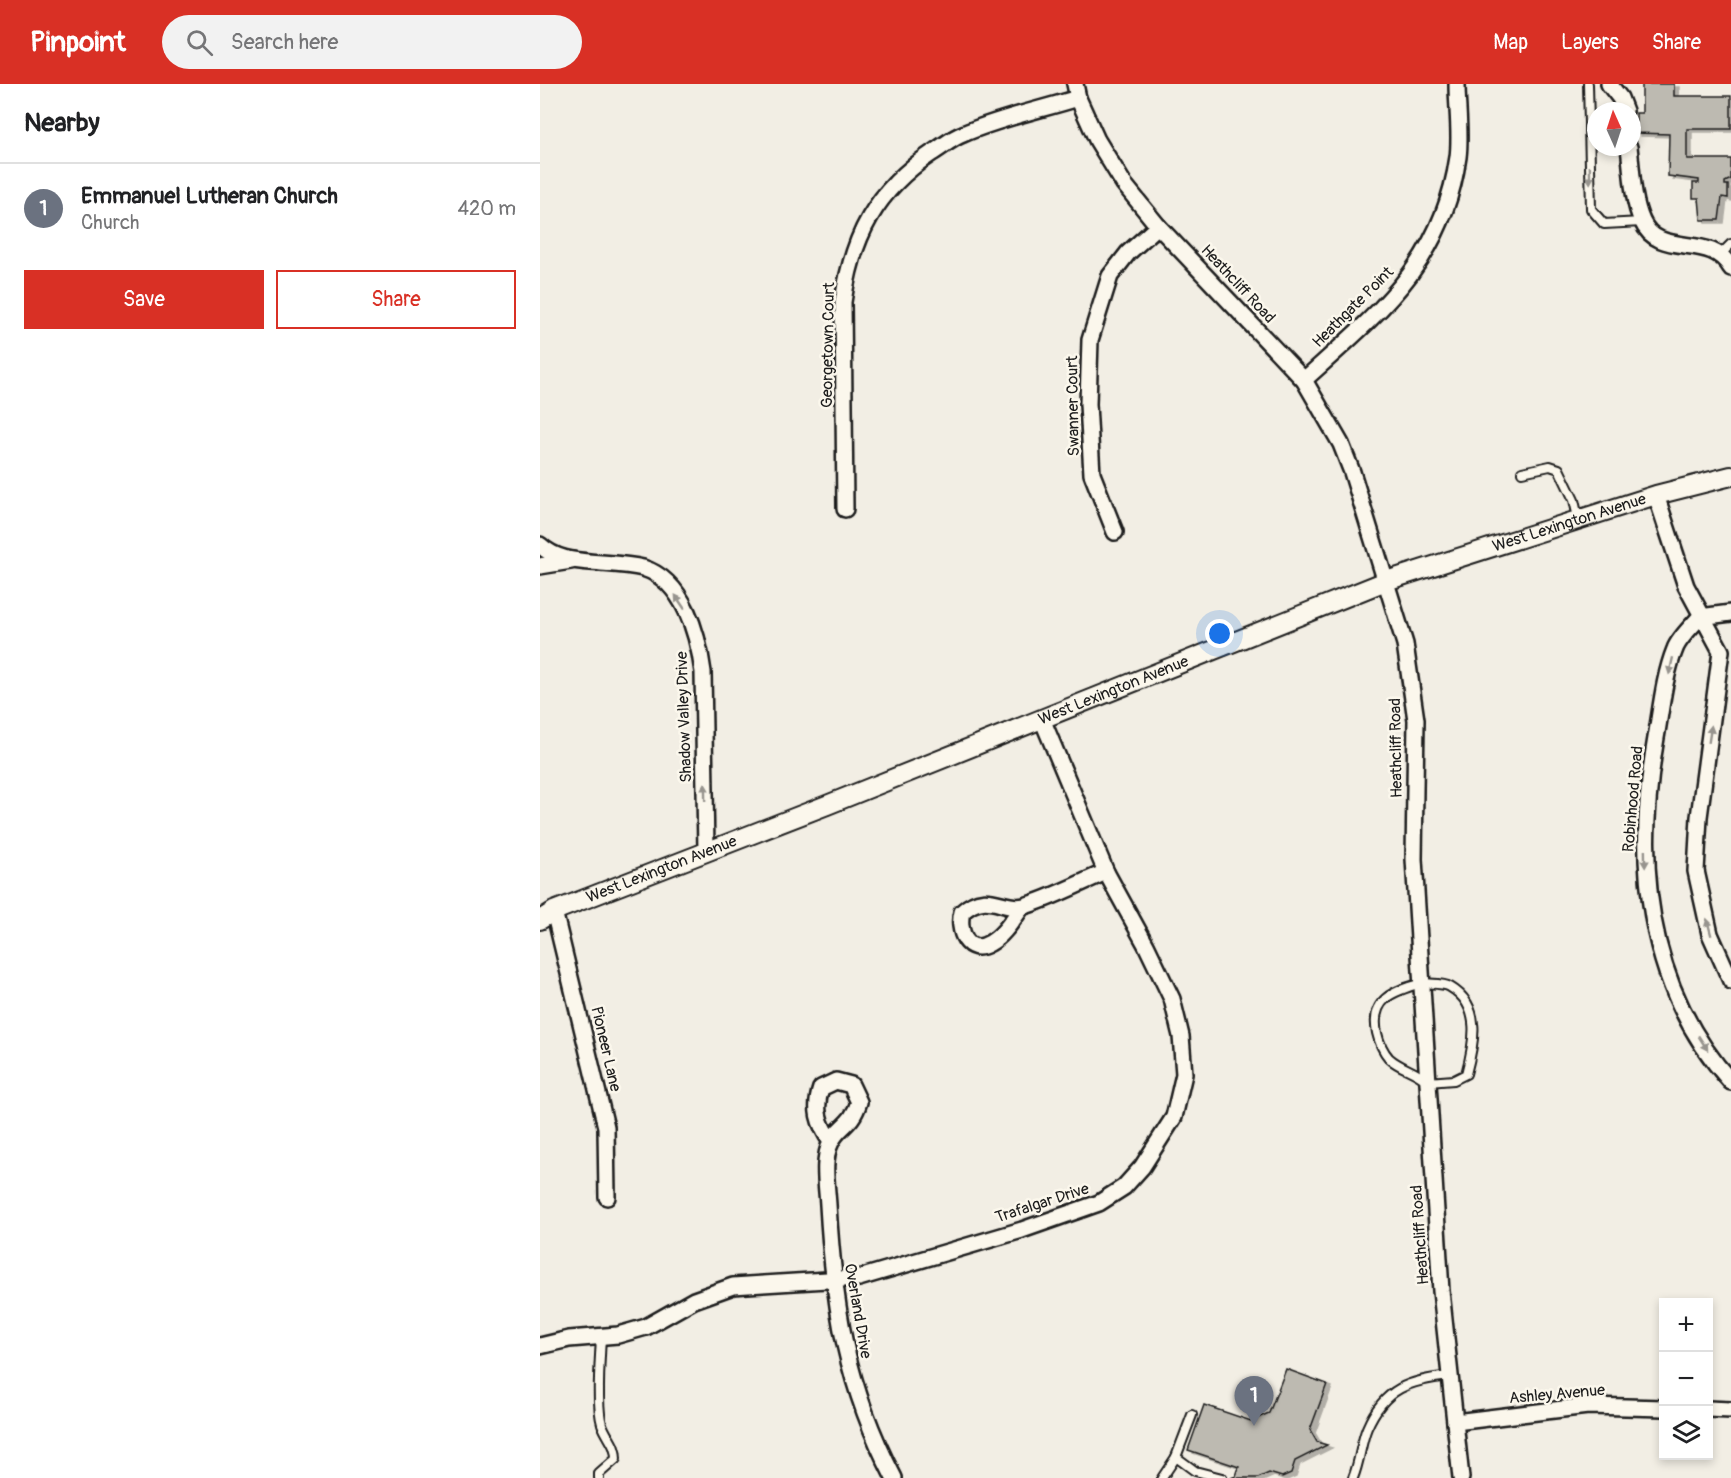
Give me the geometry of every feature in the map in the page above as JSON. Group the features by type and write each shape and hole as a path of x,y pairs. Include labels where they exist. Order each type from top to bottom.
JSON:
{"street":[{"name":"Heathgate Point","path":"1304,380 1396,294 1428,250 1447,210 1458,155 1457,84"},
{"path":"1609,84 1622,102"},
{"name":"Heathcliff Road","path":"1076,91 1097,140 1124,184 1158,226 1304,380 1341,444 1405,644 1414,691 1416,720 1414,859 1441,1291 1461,1478"},
{"name":"Georgetown Court","path":"844,509 843,302 848,268 861,231 889,188 918,162 961,134 1076,91"},
{"path":"1631,156 1642,222 1650,233 1661,240 1726,249 1731,268"},
{"name":"Swanner Court","path":"1115,532 1092,474 1088,404 1090,340 1110,276 1128,253 1158,226"},
{"name":"West Lexington Avenue","path":"544,916 1386,580 1656,495 1731,476"},
{"path":"1656,495 1686,586 1700,617 1721,651 1699,817 1696,871 1710,934 1731,981"},
{"name":"Shadow Valley Drive","path":"540,545 571,561"},
{"name":"Shadow Valley Drive","path":"540,566 571,561 642,568 659,576 688,613 699,643 702,672 706,850"},
{"path":"1700,617 1731,613"},
{"name":"Robinhood Road","path":"1700,617 1675,648 1660,717 1649,777 1645,834 1646,877 1655,932 1674,988 1694,1029 1731,1082"},
{"name":"Trafalgar Drive","path":"540,1346 569,1339 601,1337 646,1327 694,1300 733,1286 858,1278 1085,1210 1124,1186 1142,1167 1174,1117 1184,1074 1181,1036 1172,999 1146,945 1106,872 1042,719"},
{"path":"1022,907 1106,872"},
{"name":"Pioneer Lane","path":"544,916 606,1127 607,1197"},
{"name":"Overland Drive","path":"831,1142 826,1168 832,1281 843,1342 858,1398 894,1478"},
{"name":"Ashley Avenue","path":"1455,1422 1588,1406 1659,1408"},
{"path":"1713,1409 1731,1410"}],"lane":[{"path":"1588,84 1590,102"},
{"path":"1592,156 1591,209 1604,224 1642,222"},
{"path":"1522,472 1550,466 1559,469 1574,500 1578,520"},
{"path":"1422,983 1450,986 1471,1008 1475,1041 1466,1074 1454,1080 1428,1082 1415,1071 1401,1066 1388,1056 1379,1042 1374,1020 1377,1006 1396,990 1422,983"},
{"path":"599,1478 599,1474 616,1459 616,1447 602,1424 599,1370 601,1337"},
{"path":"1353,1478 1361,1458 1366,1429 1386,1397 1416,1380 1450,1376"},
{"path":"1162,1478 1176,1457 1192,1415"},
{"path":"1176,1457 1202,1478"},
{"path":"1190,1467 1222,1478"}],"building":[{"path":"1642,84 1674,84 1674,96 1731,96 1731,129 1687,129 1687,159 1731,159 1731,179 1725,182 1725,185 1728,185 1728,198 1722,197 1719,220 1701,220 1699,198 1693,198 1693,183 1699,183 1699,180 1668,176 1669,134 1641,133"},
{"path":"1286,1369 1327,1384 1310,1430 1317,1442 1327,1445 1295,1461 1291,1473 1282,1477 1269,1473 1258,1478 1231,1478 1236,1476 1239,1467 1188,1450 1204,1405 1251,1421 1269,1413"}],"place":[{"name":"Emmanuel Lutheran Church","path":"1254,1426"}]}
